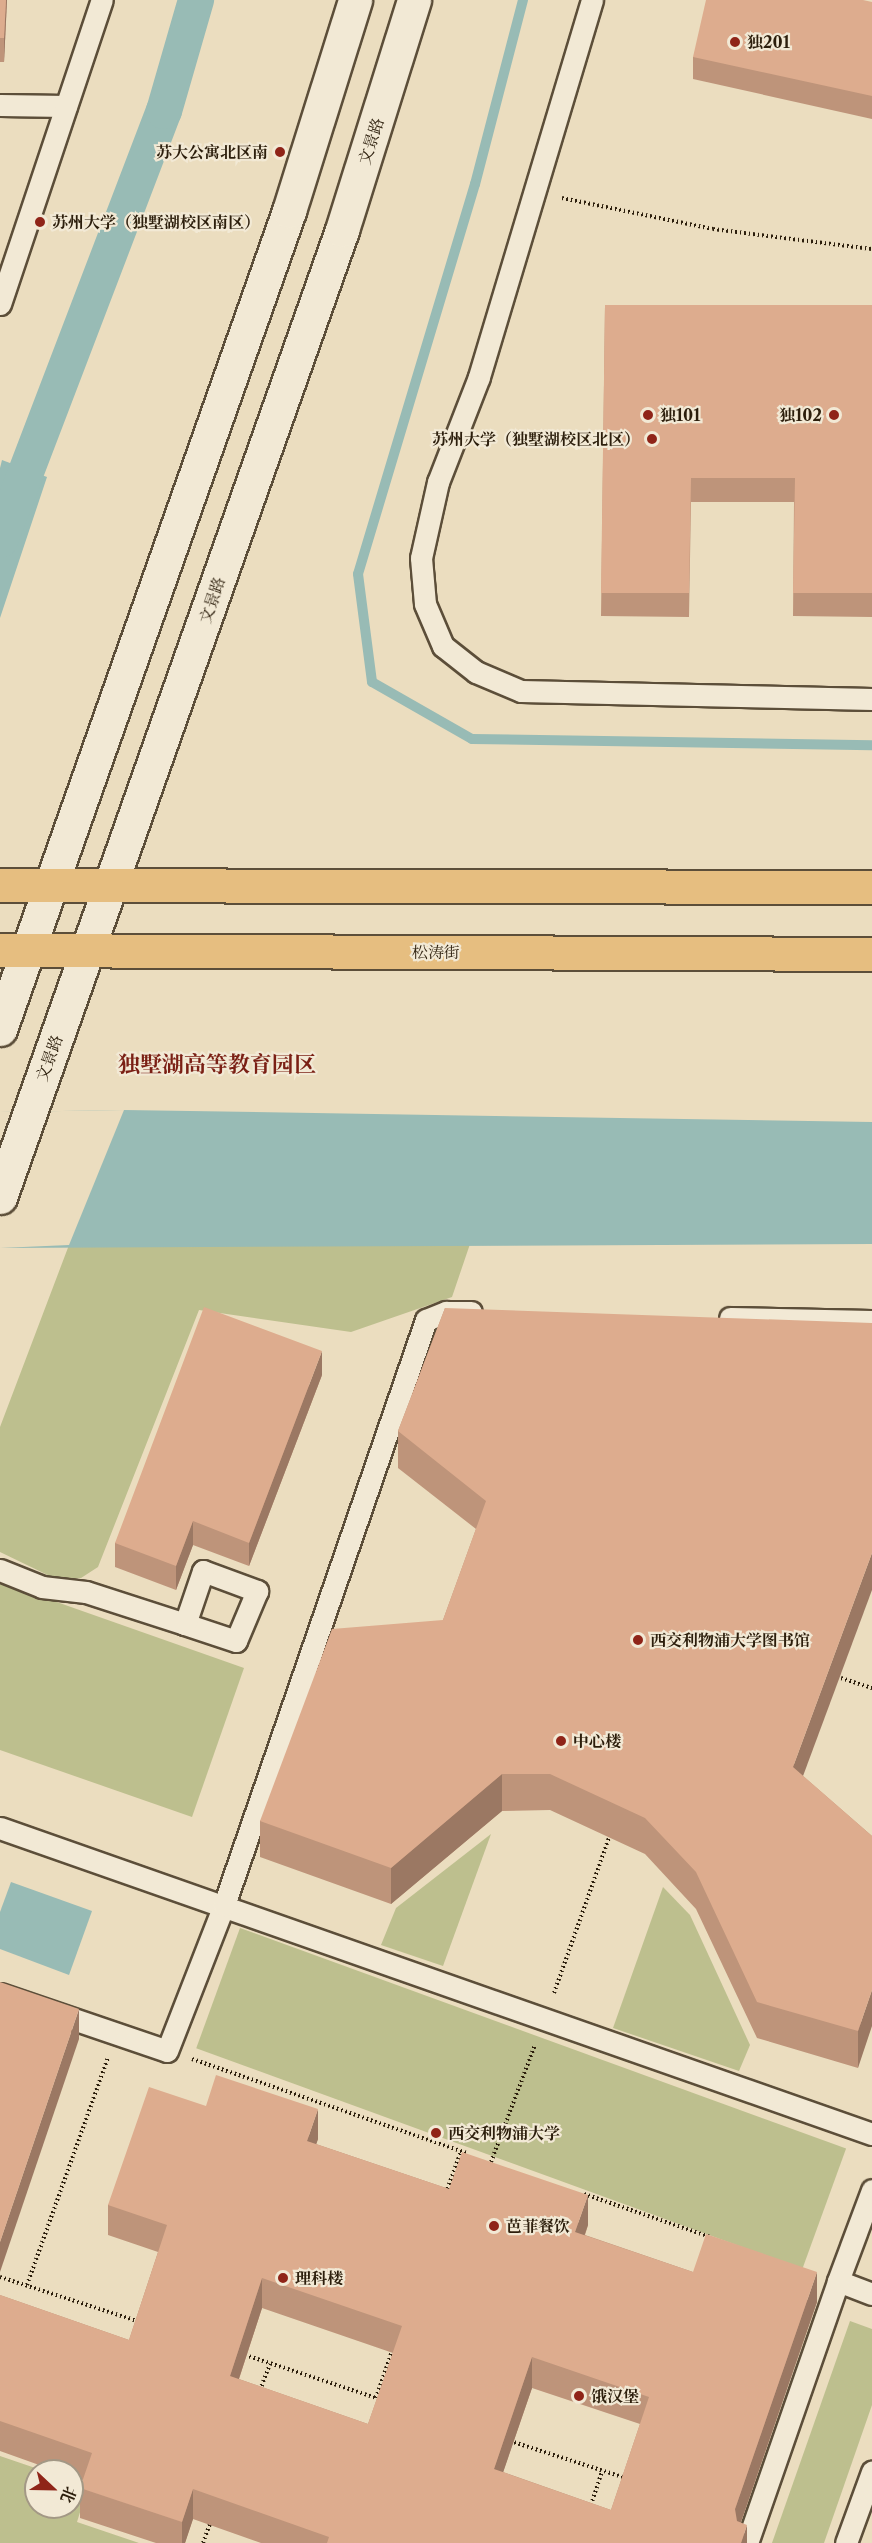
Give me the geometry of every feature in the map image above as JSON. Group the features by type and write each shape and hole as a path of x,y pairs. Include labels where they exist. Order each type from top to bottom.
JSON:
{"main road":[{"path":"0,1029 14,950 50,886 289,211 355,0"},
{"name":"文景路","path":"0,1197 342,230 414,0"},
{"path":"0,885 872,887"},
{"name":"松涛街","path":"14,950 872,954"}],"lane":[{"path":"0,304 102,0"},
{"path":"592,0 532,192 479,377 438,482 421,558 425,604 443,646 476,672 521,691 872,699"},
{"path":"0,105 66,106"},
{"path":"0,1994 168,2051 224,1905 426,1320 446,1312 494,1313"},
{"path":"706,1318 872,1321"},
{"path":"0,1570 42,1587 86,1592 185,1624"},
{"path":"0,1828 872,2134"},
{"path":"747,2543 872,2190"},
{"path":"838,2281 872,2294"},
{"path":"846,2543 872,2472"}],"path":[{"path":"532,192 713,229 872,249"},
{"path":"841,1678 872,1688"},
{"path":"491,2162 609,1838"},
{"path":"27,2285 117,2035"},
{"path":"168,2051 471,2155"},
{"path":"445,2196 461,2151"},
{"path":"481,2158 502,2166"},
{"path":"580,2193 715,2239"},
{"path":"0,2277 148,2324"},
{"path":"376,2398 395,2342"},
{"path":"237,2353 388,2402"},
{"path":"258,2397 270,2364"},
{"path":"501,2438 635,2481"},
{"path":"588,2512 602,2471"},
{"path":"203,2543 216,2509"}],"green space":[{"path":"470,1244 452,1297 351,1332 199,1310 98,1567 81,1578 58,1580 0,1552 0,1427 69,1245"},
{"path":"0,1582 244,1668 192,1817 0,1750"},
{"path":"491,1834 443,1966 381,1945 396,1908"},
{"path":"663,1887 690,1915 750,2045 739,2071 613,2028"},
{"path":"240,1928 846,2149 802,2269 196,2048"},
{"path":"850,2321 872,2329 872,2405 824,2543 772,2543"},
{"path":"0,2456 24,2464 24,2519 78,2519 77,2522 139,2543 0,2543"},
{"path":"84,2485 88,2486 84,2499"}],"water":[{"path":"2,460 47,477 0,618 0,468"},
{"path":"124,1110 872,1122 872,1244 0,1248 0,1112"},
{"path":"11,1882 92,1911 69,1975 0,1949 0,1912"}],"pier":[{"path":"124,1110 69,1245 0,1248 0,1112"}],"building":[{"path":"0,0 6,0 4,38 0,38"},
{"path":"706,0 863,0 872,2 872,96 693,57"},
{"path":"605,305 872,305 872,593 793,593 795,478 691,478 689,593 601,593"},
{"path":"204,1307 322,1351 249,1543 193,1521 176,1566 115,1543"},
{"name":"中心楼","path":"445,1308 872,1323 872,1553 793,1767 872,1836 872,1990 858,2031 757,2002 696,1872 645,1818 550,1774 502,1774 391,1868 260,1821 332,1629 443,1620 486,1501 398,1431"},
{"path":"0,1982 79,2009 0,2242"},
{"name":"理科楼","path":"216,2075 318,2109 307,2141 449,2189 462,2152 588,2195 575,2232 693,2272 706,2234 817,2272 735,2509 737,2521 747,2525 741,2543 327,2543 329,2537 193,2489 182,2522 84,2489 84,2476 92,2453 0,2421 0,2295 129,2340 167,2225 108,2205 149,2087 206,2106","holes":["262,2278 402,2326 368,2424 230,2376","532,2357 649,2397 611,2510 494,2469"]}],"waterway":[{"path":"0,540 164,111 196,0"},
{"path":"523,0 475,184 358,574 372,682 472,739 872,745"}],"place":[{"name":"独201","path":"735,42"},
{"name":"苏大公寓北区南","path":"280,152"},
{"name":"苏州大学（独墅湖校区南区）","path":"40,222"},
{"name":"独101","path":"648,415"},
{"name":"独102","path":"834,415"},
{"name":"苏州大学（独墅湖校区北区）","path":"652,439"},
{"name":"西交利物浦大学图书馆","path":"638,1640"},
{"name":"中心楼","path":"561,1741"},
{"name":"西交利物浦大学","path":"436,2133"},
{"name":"芭菲餐饮","path":"494,2226"},
{"name":"理科楼","path":"283,2278"},
{"name":"饿汉堡","path":"579,2396"}],"district":[{"name":"独墅湖高等教育园区","path":"217,1065"}]}
